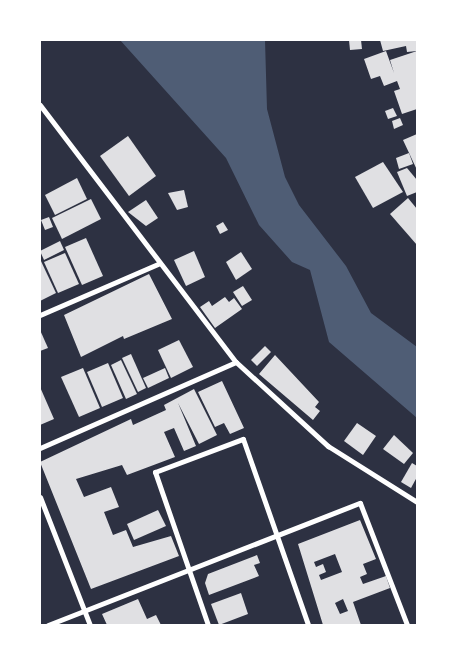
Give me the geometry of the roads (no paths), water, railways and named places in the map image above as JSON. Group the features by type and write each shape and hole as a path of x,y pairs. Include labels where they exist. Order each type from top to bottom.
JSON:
{"street":[{"path":"40,105 158,264 236,362 328,446 417,502"},
{"path":"40,315 158,264"},
{"path":"40,448 236,362"},
{"path":"208,625 187,572 154,472 244,440 275,536 308,625"},
{"path":"40,497 90,625"},
{"path":"48,625 360,503 407,625"}],"water":[{"path":"120,40 265,40 267,109 285,177 299,205 346,266 371,313 417,347 417,418 329,342 310,270 292,262 259,225 226,158"}]}
